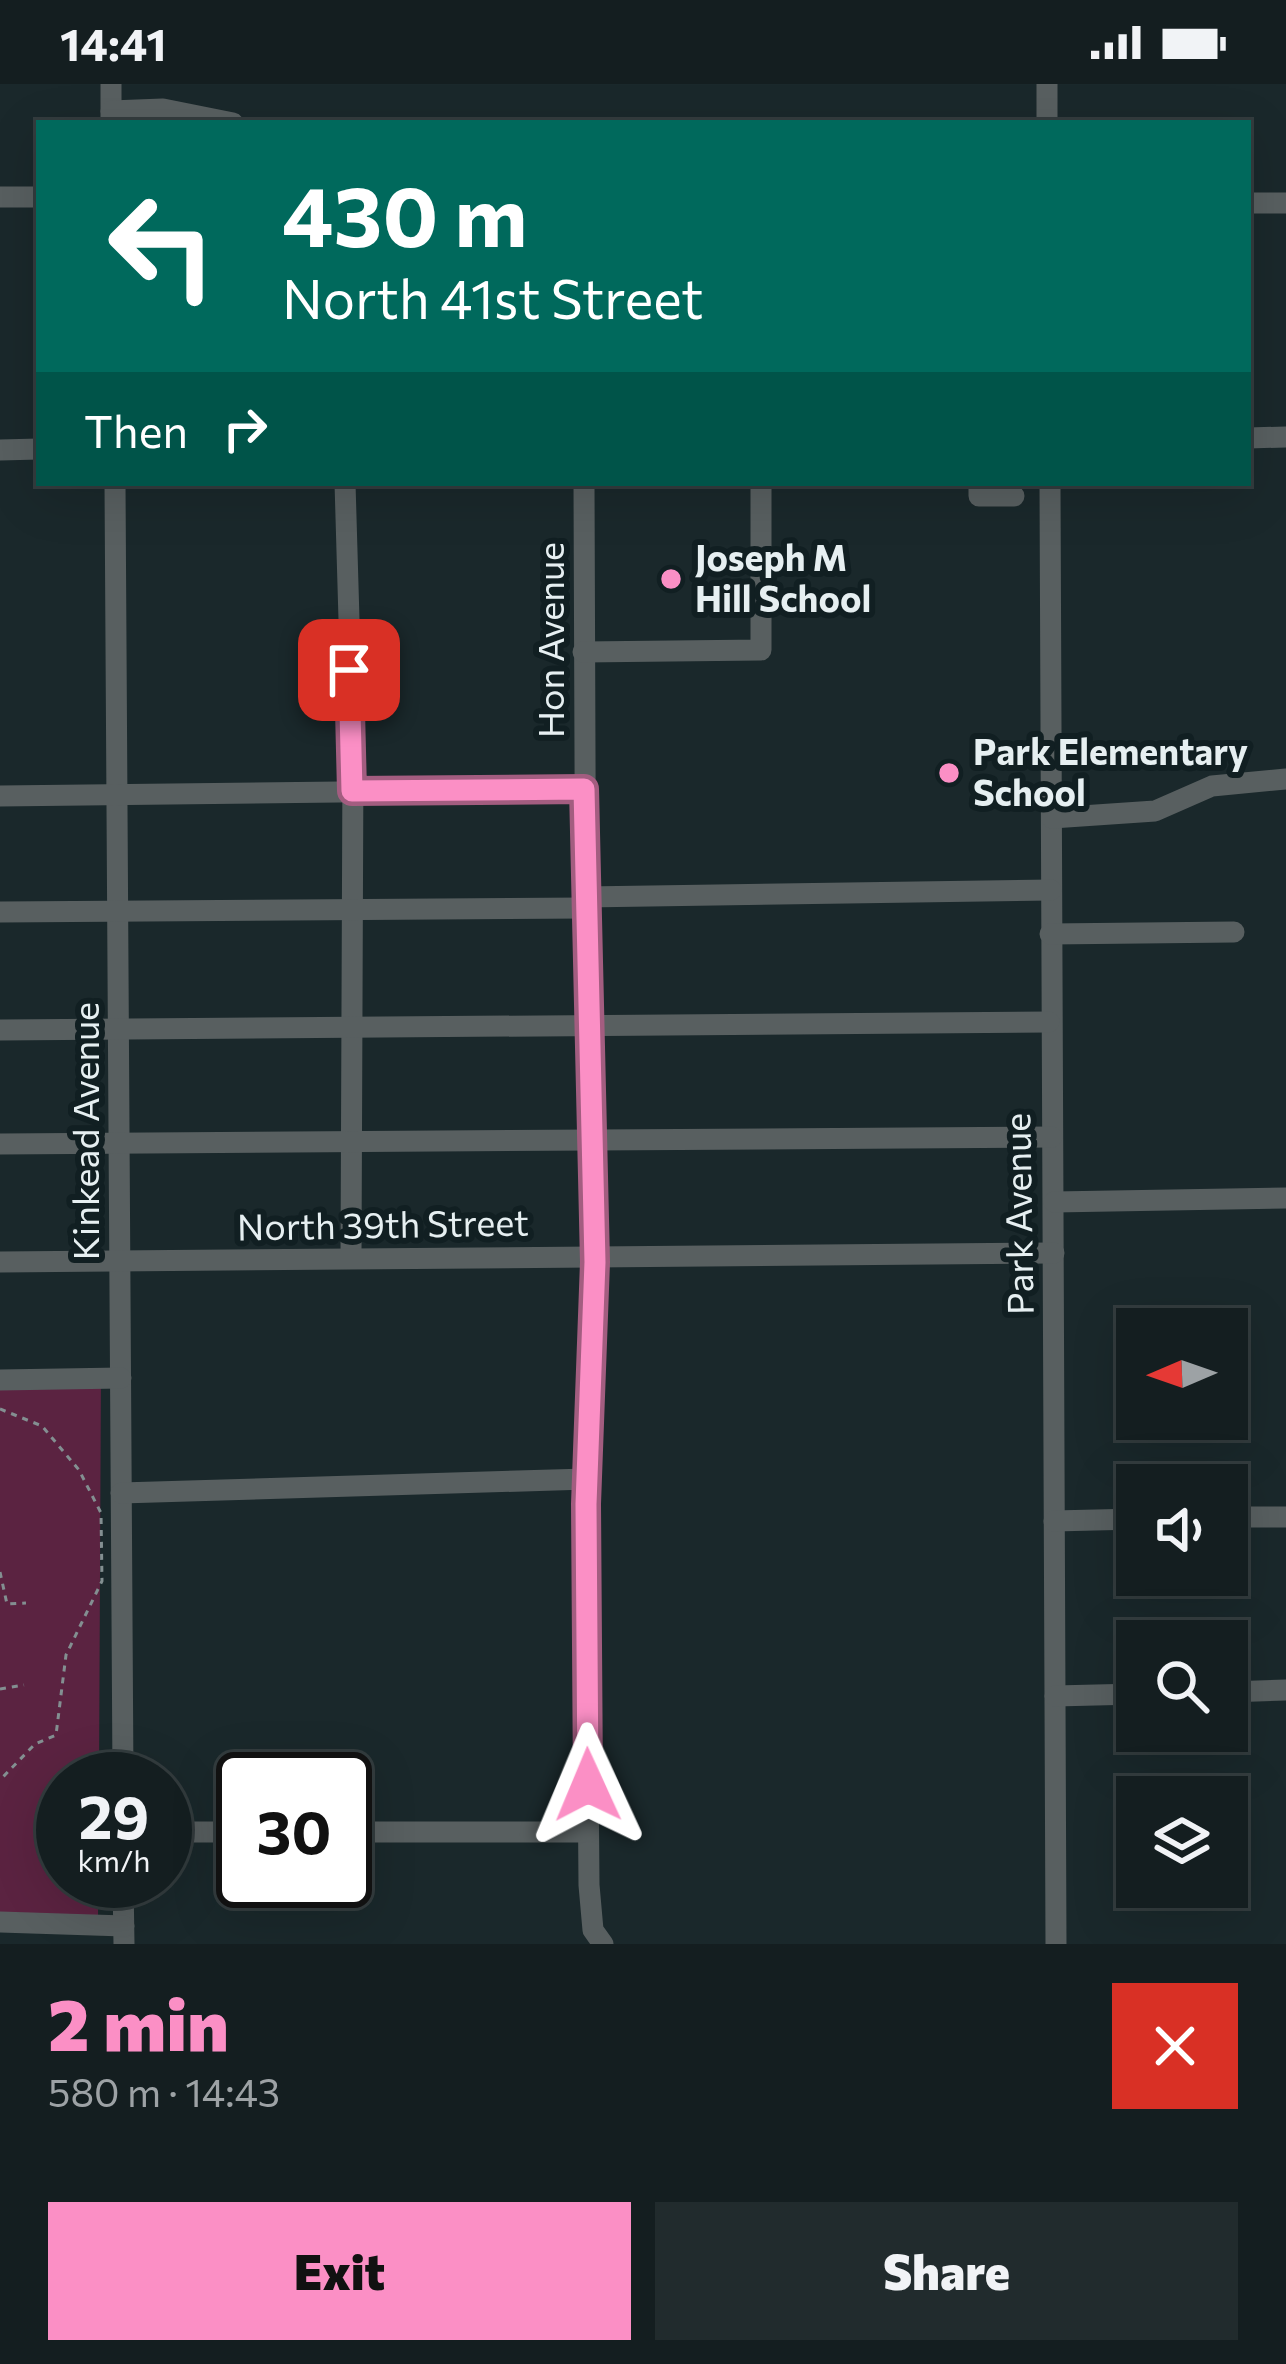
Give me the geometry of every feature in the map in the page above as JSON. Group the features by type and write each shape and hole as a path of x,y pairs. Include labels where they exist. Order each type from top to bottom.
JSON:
{"street":[{"path":"110,84 111,117 164,109 218,120"},
{"path":"1047,84 1047,120"},
{"path":"0,197 36,196"},
{"path":"1251,203 1286,203"},
{"path":"1251,438 1286,437"},
{"path":"0,449 36,449"},
{"name":"Kinkead Avenue","path":"115,486 123,1752"},
{"path":"345,486 352,791 351,1257"},
{"name":"Hon Avenue","path":"584,486 586,1026 593,1256 587,1479 588,1832 591,1919 604,1944"},
{"path":"583,652 761,650 761,486"},
{"path":"980,486 979,496 1014,496"},
{"name":"Park Avenue","path":"1050,486 1056,1944"},
{"path":"1052,818 1155,811 1212,786 1286,779"},
{"path":"0,796 584,789"},
{"path":"0,912 350,911 1051,890"},
{"path":"1050,934 1234,932"},
{"path":"0,1030 1049,1022"},
{"path":"0,1144 1052,1137"},
{"path":"1054,1202 1286,1198"},
{"name":"North 39th Street","path":"0,1262 1054,1253"},
{"path":"0,1380 121,1378"},
{"path":"121,1493 587,1479"},
{"path":"1248,1517 1286,1517"},
{"path":"1054,1521 1116,1520"},
{"path":"1248,1691 1286,1690"},
{"path":"1055,1696 1116,1695"},
{"path":"372,1832 588,1832"},
{"path":"0,1922 124,1935"}],"path":[{"path":"0,1408 42,1426 79,1470 101,1514 102,1581 66,1654 56,1735 35,1744 0,1780"},
{"path":"0,1572 7,1604 26,1603"},
{"path":"0,1689 24,1685"}],"shaded area":[{"path":"101,1370 99,1752 36,1752 36,1908 98,1908 98,1927 0,1927 0,1373"}],"place":[{"name":"Joseph M Hill School","path":"671,579"},
{"name":"Park Elementary School","path":"949,773"}],"route":[{"path":"349,670 352,791 584,789 595,1262 586,1504 588,1785"}]}
